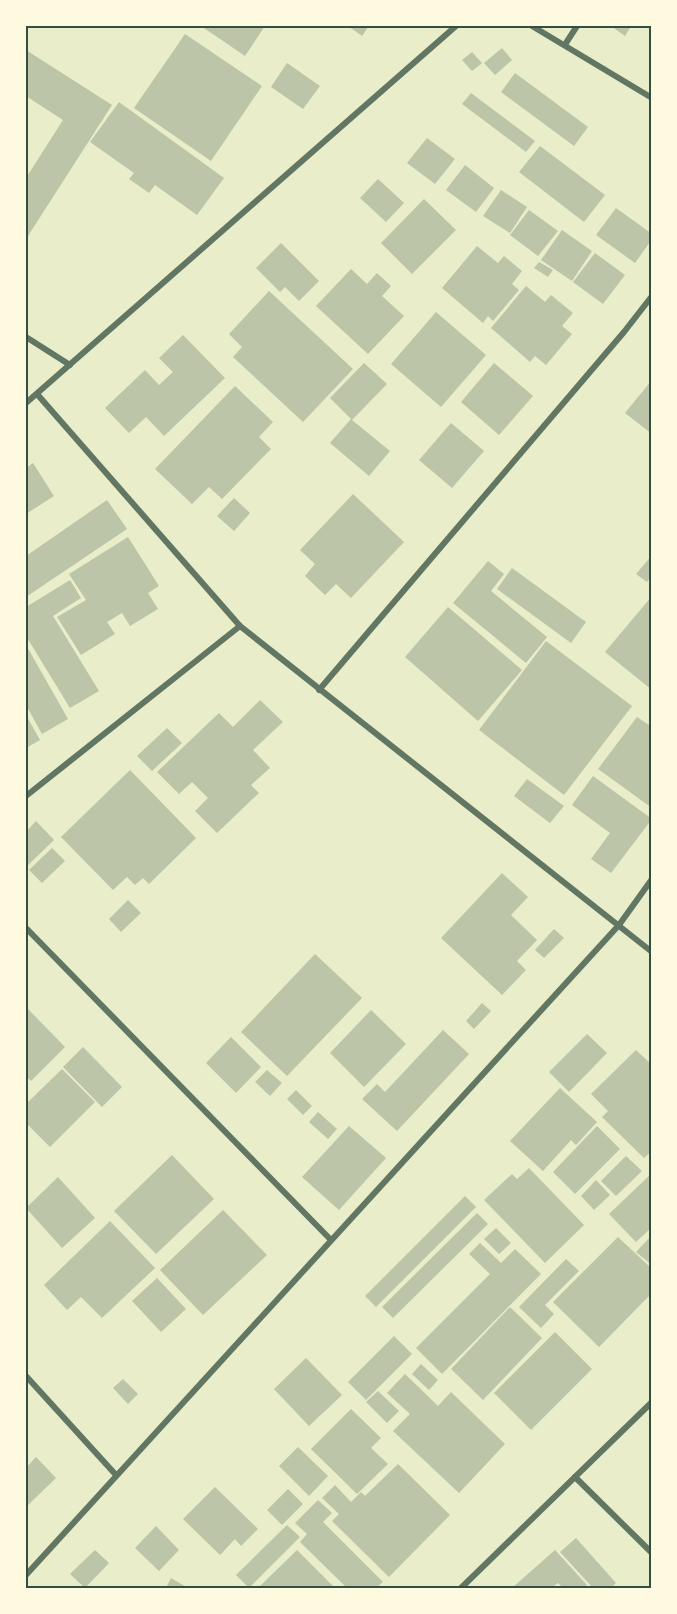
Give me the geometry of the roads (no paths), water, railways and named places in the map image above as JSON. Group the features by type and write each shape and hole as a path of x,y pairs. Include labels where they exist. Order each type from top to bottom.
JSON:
{"street":[{"path":"26,403 456,26"},
{"path":"532,26 566,44 651,98"},
{"path":"566,44 577,26"},
{"path":"319,690 617,341 651,296"},
{"path":"26,337 70,365"},
{"path":"37,394 240,626 651,952"},
{"path":"26,796 240,626"},
{"path":"26,1575 619,925 651,879"},
{"path":"26,928 332,1240"},
{"path":"26,1376 116,1475"},
{"path":"461,1588 651,1402"},
{"path":"575,1477 651,1553"}]}
